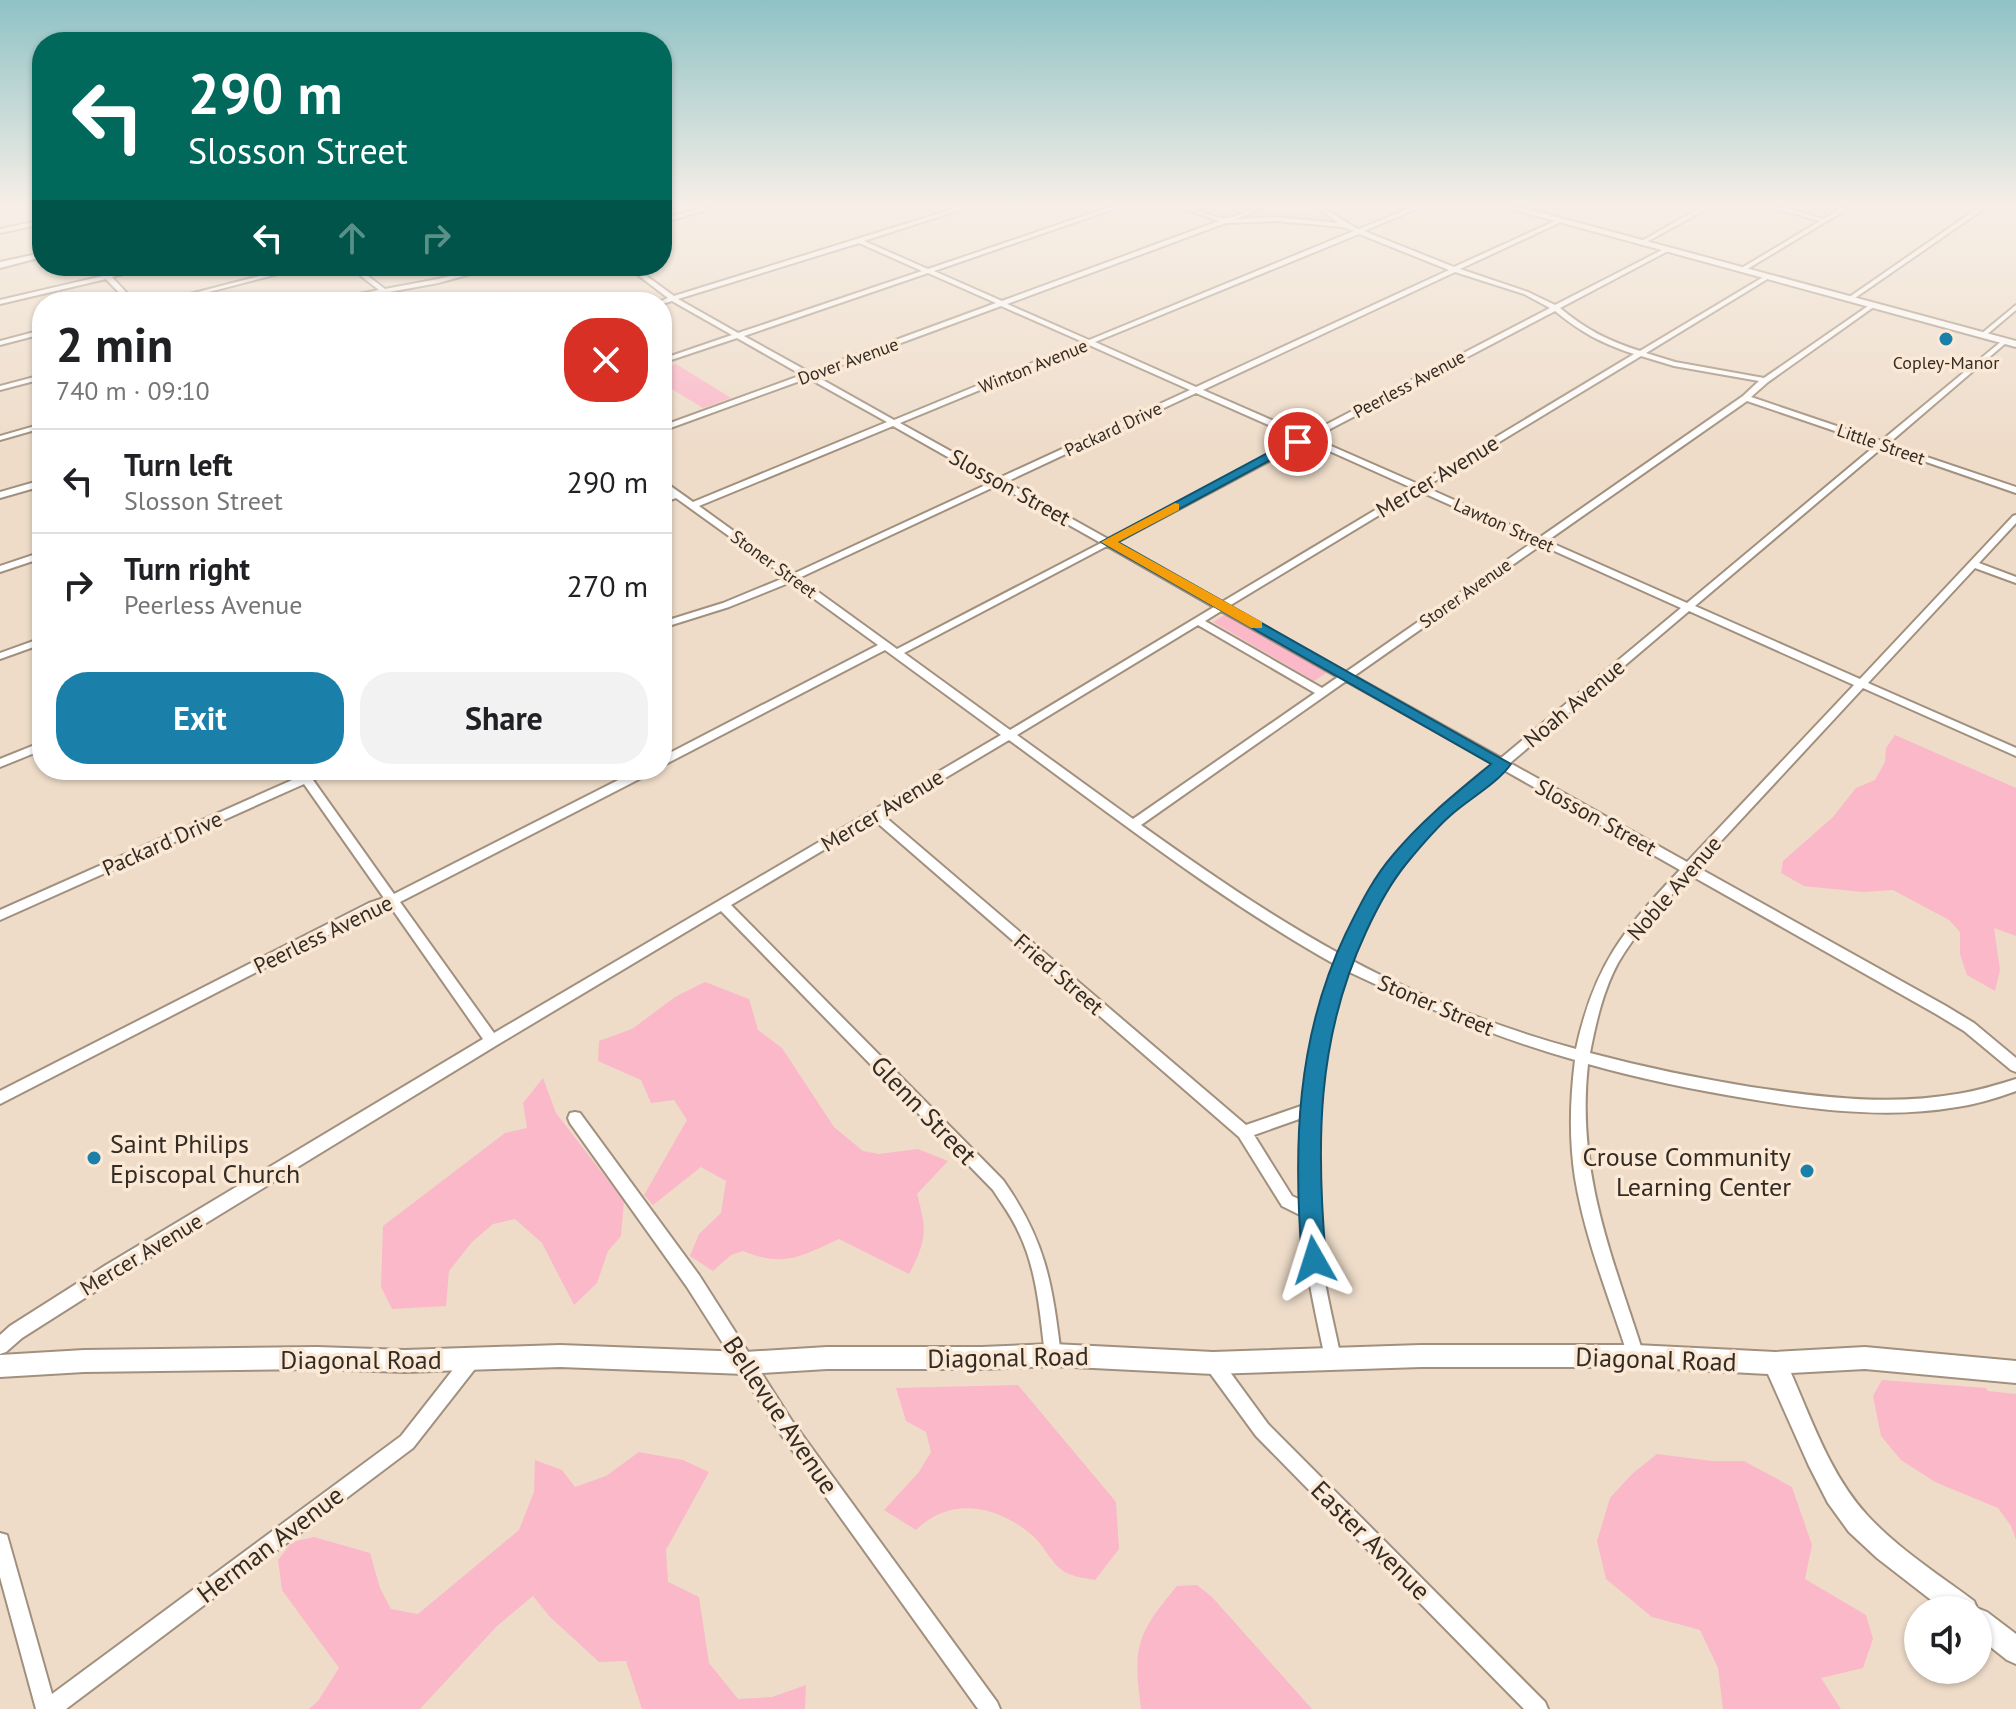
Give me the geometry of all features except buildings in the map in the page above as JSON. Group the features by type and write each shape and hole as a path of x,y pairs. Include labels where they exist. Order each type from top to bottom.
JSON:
{"main road":[{"path":"1808,288 2010,342"}],"street":[{"path":"380,288 384,291"},
{"path":"378,292 402,288"},
{"path":"672,299 708,288"},
{"path":"672,358 879,288"},
{"name":"Lawton Street","path":"966,288 2016,752"},
{"name":"Dover Avenue","path":"672,425 1046,288"},
{"name":"Winton Avenue","path":"693,505 1224,288"},
{"name":"Packard Drive","path":"672,622 726,605 792,578 1417,288"},
{"path":"1515,288 1555,308 1586,332 1639,355 1765,380"},
{"name":"Peerless Avenue","path":"672,757 1108,542 1594,288"},
{"name":"Mercer Avenue","path":"0,1346 16,1332 112,1271 492,1041 1009,735 1749,288"},
{"path":"1850,299 1866,288"},
{"path":"0,302 32,295"},
{"name":"Slosson Street","path":"672,302 739,335 895,422 1941,1010 1969,1027 2016,1066"},
{"name":"Storer Avenue","path":"1134,824 1746,398 1765,380 1873,305"},
{"path":"1983,335 2016,307"},
{"path":"0,343 32,335"},
{"name":"Noah Avenue","path":"1333,1358 1315,1266 1309,1212 1310,1109 1327,1006 1342,963 1373,896 1399,860 1444,812 1881,444 2010,342"},
{"path":"0,388 32,380"},
{"name":"Little Street","path":"1746,398 2016,490"},
{"path":"0,438 32,429"},
{"path":"0,495 32,486"},
{"name":"Stoner Street","path":"672,490 1272,924 1342,963 1466,1020 1582,1059 1725,1090 1858,1104 1912,1105 1976,1099 2016,1085"},
{"path":"672,496 678,494"},
{"name":"Noble Avenue","path":"1636,1356 1589,1209 1584,1184 1579,1110 1582,1059 1590,1018 1611,964 1646,914 2016,518"},
{"path":"0,569 32,558"},
{"path":"1974,564 2016,580"},
{"path":"1198,621 1321,692"},
{"path":"0,656 32,645"},
{"path":"0,763 32,750"},
{"name":"Packard Drive","path":"0,915 290,780"},
{"path":"307,780 492,1041"},
{"name":"Peerless Avenue","path":"0,1098 361,912 391,901 627,780"},
{"name":"Fried Street","path":"875,815 1244,1132 1287,1201 1309,1212"},
{"name":"Glenn Street","path":"723,905 998,1185 1015,1208 1036,1249 1044,1283 1053,1355"},
{"path":"1244,1132 1310,1109"},
{"name":"Bellevue Avenue","path":"575,1118 693,1281 786,1427 990,1709"},
{"name":"Diagonal Road","path":"0,1366 84,1361 574,1356 745,1363 827,1358 1053,1355 1213,1363 1333,1358 1636,1356 1775,1363 1865,1358 2016,1372"},
{"name":"Herman Avenue","path":"48,1709 407,1442 472,1359"},
{"name":"Easter Avenue","path":"1213,1363 1262,1430 1538,1709"},
{"path":"1775,1363 1822,1466 1848,1512 1865,1530 1948,1596"},
{"path":"0,1542 48,1709"},
{"path":"1992,1632 2016,1651"}],"shaded area":[{"path":"676,364 731,398 703,408 672,389 672,365"},
{"path":"1226,614 1329,671 1314,681 1213,622"},
{"path":"1895,735 2016,788 2016,936 1994,928 2000,970 1995,991 1967,975 1960,954 1960,932 1949,920 1893,890 1862,892 1804,886 1781,873 1783,861 1833,817 1856,788 1875,780 1885,762 1886,748"},
{"path":"705,982 749,999 758,1030 782,1048 834,1127 863,1151 879,1154 918,1149 948,1161 917,1194 924,1235 909,1274 839,1239 792,1258 770,1259 743,1251 731,1255 713,1271 690,1256 699,1234 721,1213 726,1181 701,1167 653,1205 644,1195 687,1120 674,1100 651,1103 641,1080 598,1061 599,1041 632,1029 675,997"},
{"path":"543,1078 556,1113 624,1201 621,1236 608,1251 597,1283 574,1305 542,1243 515,1219 493,1224 472,1242 449,1271 446,1306 392,1309 381,1287 383,1226 505,1133 527,1128 523,1103"},
{"path":"1882,1380 1986,1388 1988,1391 2016,1394 2016,1540 2011,1526 1998,1508 1935,1482 1901,1460 1881,1436 1873,1396"},
{"path":"1018,1385 1116,1502 1119,1549 1095,1580 1065,1572 1032,1535 989,1511 974,1508 944,1512 916,1530 884,1510 919,1472 931,1452 926,1432 906,1421 896,1388"},
{"path":"639,1452 683,1460 709,1472 666,1550 668,1582 699,1597 709,1663 738,1699 772,1697 806,1685 805,1709 642,1709 626,1661 599,1662 550,1617 533,1596 497,1626 420,1709 309,1709 318,1701 339,1668 282,1590 278,1560 292,1542 314,1537 370,1553 380,1588 391,1609 418,1614 519,1530 534,1492 535,1460 562,1470 575,1487 606,1476"},
{"path":"1657,1454 1712,1461 1744,1461 1792,1487 1812,1545 1805,1579 1866,1615 1873,1639 1863,1668 1821,1678 1841,1709 1723,1709 1718,1668 1700,1630 1652,1617 1606,1579 1597,1541 1610,1498 1632,1474"},
{"path":"1197,1585 1212,1597 1312,1709 1141,1709 1137,1670 1145,1630 1177,1586"}],"slow traffic":[{"path":"1175,507 1108,542 1256,625"}],"place":[{"name":"Copley-Manor","path":"1946,339"},
{"name":"Saint Philips Episcopal Church","path":"94,1158"},
{"name":"Crouse Community Learning Center","path":"1807,1171"}],"route":[{"path":"1298,442 1108,542 1503,764 1420,834 1393,867 1360,920 1342,963 1327,1006 1308,1123 1307,1182 1314,1260"}]}
